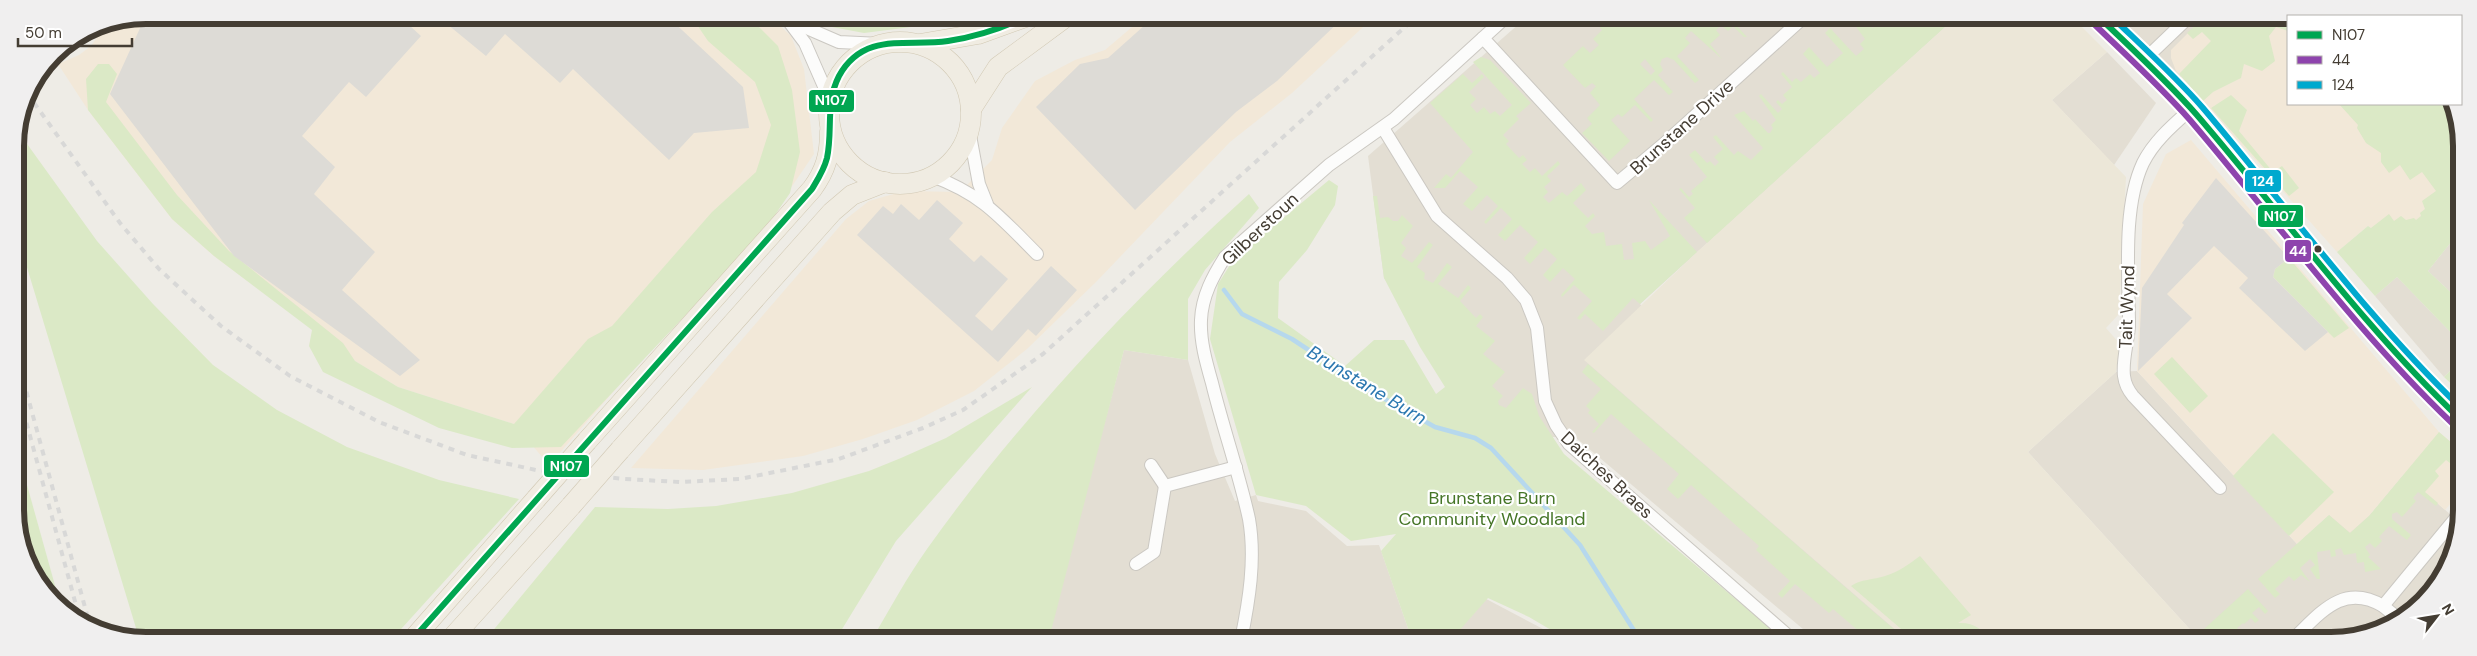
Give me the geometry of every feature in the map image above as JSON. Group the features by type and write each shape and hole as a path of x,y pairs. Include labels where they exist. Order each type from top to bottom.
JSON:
{"main road":[{"path":"419,632 812,189 825,168 830,153 830,100 834,86 846,65 867,49 881,44 901,42 920,44 978,34 1006,24"},
{"path":"971,109 998,67 1055,24"},
{"path":"2106,24 2191,109 2321,267 2429,389 2453,411"},
{"path":"830,128 836,144 854,167 884,182 913,183 932,176 956,156 969,130 971,109 965,84 958,71 940,54 920,44"},
{"path":"458,632 832,212 852,195 884,182"}],"street":[{"path":"789,24 805,44 830,100"},
{"path":"799,24 839,42 881,44"},
{"name":"Gilberstoun","path":"1243,632 1249,603 1252,552 1249,520 1202,344 1200,319 1204,299 1213,275 1226,257 1346,153 1383,128 1498,24"},
{"name":"Brunstane Drive","path":"1483,38 1617,183 1666,142 1796,24"},
{"path":"2144,60 2182,24"},
{"name":"Tait Wynd","path":"2191,109 2153,146 2143,164 2132,197 2127,287 2129,325 2124,374 2125,382 2133,396 2220,488"},
{"name":"Daiches Braes","path":"1383,128 1437,216 1507,278 1526,300 1533,314 1538,334 1545,401 1562,435 1607,479 1784,632"},
{"path":"969,130 979,184 987,204"},
{"path":"932,176 965,190 987,204 1038,254"},
{"path":"1136,564 1154,552 1166,486 1151,465"},
{"path":"1166,486 1236,467"},
{"path":"2383,606 2452,523"},
{"path":"2301,632 2329,606 2341,599 2359,596 2383,606 2394,615"}],"shaded area":[{"path":"142,24 408,24 421,36 366,97 349,82 302,136 335,167 314,194 375,252 342,290 420,360 400,376 234,256 110,94"},
{"path":"145,24 778,24 791,36 804,69 814,154 786,195 549,465 514,424 398,387 355,361 214,256 172,219 88,110 58,64 79,55 91,46 100,32 106,30"},
{"path":"447,24 676,24 743,87 749,128 694,133 669,160 573,69 560,83 505,34 486,56"},
{"path":"1136,24 1366,24 1292,93 1230,142 1097,281 1027,349 974,391 917,420 863,439 803,456 703,470 631,468 846,219 869,201 904,191 960,192 992,160 1002,128 1035,81 1075,60 1105,50"},
{"path":"1146,24 1337,24 1277,81 1236,112 1135,210 1036,107 1080,64 1108,58"},
{"path":"1519,24 1948,24 1640,304 1901,632 1807,632 1575,437 1517,437 1384,278 1368,156"},
{"path":"1948,24 2079,24 2107,52 2052,100 2126,177 2119,314 2106,328 2120,344 2116,372 2028,452 2192,632 1958,632 1952,626 1945,632 1898,632 1584,360 1697,252"},
{"path":"2122,24 2198,24 2215,42 2176,83"},
{"path":"2197,24 2287,24 2287,105 2424,105 2443,181 2402,248 2368,226 2337,252 2176,71 2171,58 2171,50"},
{"path":"2107,52 2156,103 2114,165 2052,100"},
{"path":"2191,140 2439,432 2453,444 2453,501 2445,510 2404,474 2369,516 2350,533 2329,515 2297,544 2137,371 2143,204 2166,154"},
{"path":"2216,178 2289,258 2275,269 2273,277 2328,332 2305,351 2239,288 2248,278 2214,246 2167,294 2192,318 2138,371 2142,288 2184,225 2182,223"},
{"path":"937,200 963,223 949,239 974,262 981,255 1008,279 975,316 992,331 1051,266 1077,290 1036,336 1028,329 998,362 857,235 883,206 893,214 901,204 919,220"},
{"path":"2453,240 2453,294 2428,271"},
{"path":"2397,277 2453,335 2453,368 2444,377 2375,296"},
{"path":"1124,350 1188,360 1215,454 1235,501 1256,495 1258,501 1306,511 1347,546 1379,545 1409,632 1049,632"},
{"path":"2137,371 2297,544 2329,515 2369,516 2404,474 2453,516 2451,534 2444,557 2423,591 2412,591 2412,602 2392,616 2371,626 2340,632 2192,632 2028,452 2116,372"},
{"path":"1473,592 1549,632 1453,632"}],"green space":[{"path":"696,24 756,24 778,46 792,90 800,152 790,193 762,234 561,447 512,448 439,428 323,372 309,346 312,330 214,256 172,219 88,110 86,79 98,64 109,64 117,74 106,102 177,195 229,251 343,343 355,361 398,387 514,424 588,339 612,326 712,212 756,172 771,125 755,82 708,41"},
{"path":"826,24 934,24 864,33 832,27"},
{"path":"1597,24 1735,24 1747,37 1744,37 1733,26 1728,31 1721,25 1716,30 1720,35 1710,44 1722,59 1691,31 1685,38 1690,43 1677,56 1699,80 1695,83 1674,60 1667,57 1662,59 1660,64 1663,70 1658,75 1673,92 1669,95 1654,80 1634,99 1653,120 1651,122 1635,105 1622,117 1618,114 1611,120 1630,141 1609,161 1582,133 1592,124 1587,118 1600,105 1590,93 1596,86 1592,83 1585,88 1563,65 1583,46 1590,53 1599,45 1593,39 1602,30","holes":["1645,59 1655,71 1651,75 1640,64"]},
{"path":"1854,24 1869,24 1873,28 1876,24 1944,24 1946,26 1707,243 1684,218 1695,208 1679,189 1681,188 1689,197 1693,194 1691,191 1707,177 1689,155 1695,150 1707,163 1710,161 1715,166 1719,162 1714,157 1723,149 1713,137 1716,135 1734,155 1738,151 1751,160 1763,148 1734,115 1744,111 1753,121 1755,119 1770,133 1773,128 1771,125 1776,120 1759,96 1761,94 1778,113 1782,109 1776,102 1778,100 1782,104 1787,100 1783,95 1792,87 1781,74 1783,72 1792,82 1796,78 1801,82 1810,74 1814,78 1820,73 1803,54 1809,47 1827,67 1843,53 1825,33 1830,28 1856,56 1864,49 1860,44 1865,39"},
{"path":"2197,24 2287,24 2287,31 2276,27 2269,36 2275,61 2262,71 2244,64 2241,78 2213,92 2203,101 2179,74 2211,41 2202,32 2193,39 2187,33"},
{"path":"1481,57 1490,60 1531,103 1516,116 1519,119 1503,135 1509,141 1506,144 1519,158 1523,155 1527,160 1522,164 1530,172 1535,168 1542,176 1558,161 1560,164 1547,176 1551,181 1544,187 1548,192 1543,197 1549,203 1562,192 1567,196 1581,183 1586,190 1573,203 1588,218 1593,213 1595,216 1585,226 1592,234 1604,232 1606,246 1622,244 1624,260 1634,259 1632,243 1645,241 1651,250 1670,236 1649,200 1697,252 1640,304 1633,298 1603,331 1585,314 1580,320 1577,318 1592,301 1574,285 1562,297 1561,295 1575,279 1563,268 1550,282 1543,275 1557,259 1545,248 1530,264 1524,258 1538,242 1520,225 1505,241 1498,235 1512,219 1501,208 1486,224 1484,222 1498,206 1487,195 1472,211 1463,204 1478,187 1460,171 1445,188 1434,188 1446,174 1451,178 1473,152 1430,103 1463,74 1472,83 1482,74 1484,77 1469,92 1476,99 1470,105 1477,113 1484,107 1490,114 1495,111 1500,116 1512,105 1473,62"},
{"path":"2231,95 2247,110 2239,131 2273,172 2282,166 2299,188 2289,196 2211,108"},
{"path":"2340,105 2447,105 2451,122 2453,145 2453,240 2428,271 2453,294 2453,335 2397,277 2375,296 2337,252 2368,226 2371,228 2389,214 2394,221 2401,216 2406,220 2414,218 2416,220 2425,209 2422,201 2436,191 2422,172 2410,180 2400,165 2389,173 2381,162 2381,153 2366,143 2357,128 2358,125"},
{"path":"24,140 97,241 153,304 213,365 277,410 347,447 439,480 519,499 398,632 137,631 24,257"},
{"name":"Brunstane Burn Community Woodland","path":"1329,180 1338,186 1335,205 1307,250 1279,282 1278,318 1345,366 1374,340 1404,340 1436,394 1445,387 1420,347 1384,278 1373,196 1377,196 1380,218 1388,217 1393,221 1398,221 1402,215 1413,226 1401,243 1406,248 1401,256 1412,263 1429,242 1433,245 1417,267 1425,273 1424,279 1433,283 1447,263 1452,267 1438,284 1458,298 1468,285 1471,288 1460,301 1476,318 1480,314 1483,317 1476,326 1495,341 1483,354 1505,372 1492,386 1503,396 1498,401 1499,405 1506,408 1523,388 1532,394 1539,416 1564,454 1775,632 1554,632 1529,617 1488,598 1458,632 1409,632 1381,551 1396,534 1351,541 1306,506 1256,495 1210,339 1218,284 1233,260"},
{"path":"1249,194 1259,208 1205,270 1188,299 1188,360 1124,350 1051,632 876,632 927,549 999,454 1038,408 1120,319"},
{"path":"2289,258 2349,328 2334,338 2273,277 2275,269"},
{"path":"2172,357 2208,396 2190,413 2154,374"},
{"path":"1588,364 1898,632 1860,632 1833,609 1829,613 1795,584 1782,598 1778,594 1790,581 1756,550 1759,546 1691,485 1678,499 1667,489 1679,474 1611,414 1594,433 1592,432 1599,424 1588,413 1590,410 1586,406 1601,389 1582,372"},
{"path":"2453,368 2453,385 2444,377"},
{"path":"1032,387 896,541 840,632 492,632 595,507 668,509 716,506 792,493 869,471 946,438"},
{"path":"2439,432 2453,444 2453,460 2450,463 2446,460 2435,471 2439,476 2425,492 2438,503 2436,506 2418,492 2413,498 2416,501 2402,517 2397,512 2392,514 2392,519 2411,535 2407,540 2389,526 2379,537 2382,541 2375,548 2370,543 2365,547 2370,555 2368,557 2381,569 2365,572 2364,562 2357,563 2356,553 2344,555 2341,548 2335,550 2336,556 2331,557 2330,550 2317,552 2320,579 2317,579 2310,569 2315,565 2310,559 2300,568 2310,582 2301,575 2294,581 2289,576 2275,589 2280,594 2275,598 2258,579 2329,515 2350,533 2369,516"},
{"path":"2273,433 2334,492 2289,536 2233,476"},
{"path":"24,474 58,596 40,571 30,550 25,526"},
{"path":"1920,556 1971,615 1958,623 1969,624 1984,632 1944,632 1948,628 1941,632 1905,632 1851,586 1904,568"},
{"path":"2248,589 2268,611 2265,614 2259,607 2252,613 2259,620 2255,623 2251,618 2243,623 2237,628 2240,632 2201,632"}],"waterway":[{"name":"Brunstane Burn","path":"1224,290 1242,314 1292,339 1374,393 1435,427 1475,438 1491,448 1580,545 1635,632"}],"railway":[{"path":"32,101 120,223 159,269 221,326 290,376 379,422 467,455 536,470 625,479 680,482 740,479 839,459 923,428 963,410 1043,354 1408,24"},
{"path":"24,383 88,618"},
{"path":"24,414 78,612"}],"transit line":[{"name":"N107","path":"419,632 812,189 823,170 827,158 832,96 839,76 849,62 861,52 874,47 888,44 948,41 989,32 1009,24"},
{"name":"44","path":"2094,24 2190,120 2350,314 2383,352 2453,424"},
{"name":"N107","path":"2106,24 2196,114 2356,308 2453,412"},
{"name":"124","path":"2119,24 2203,108 2359,298 2424,371 2453,400"}]}
